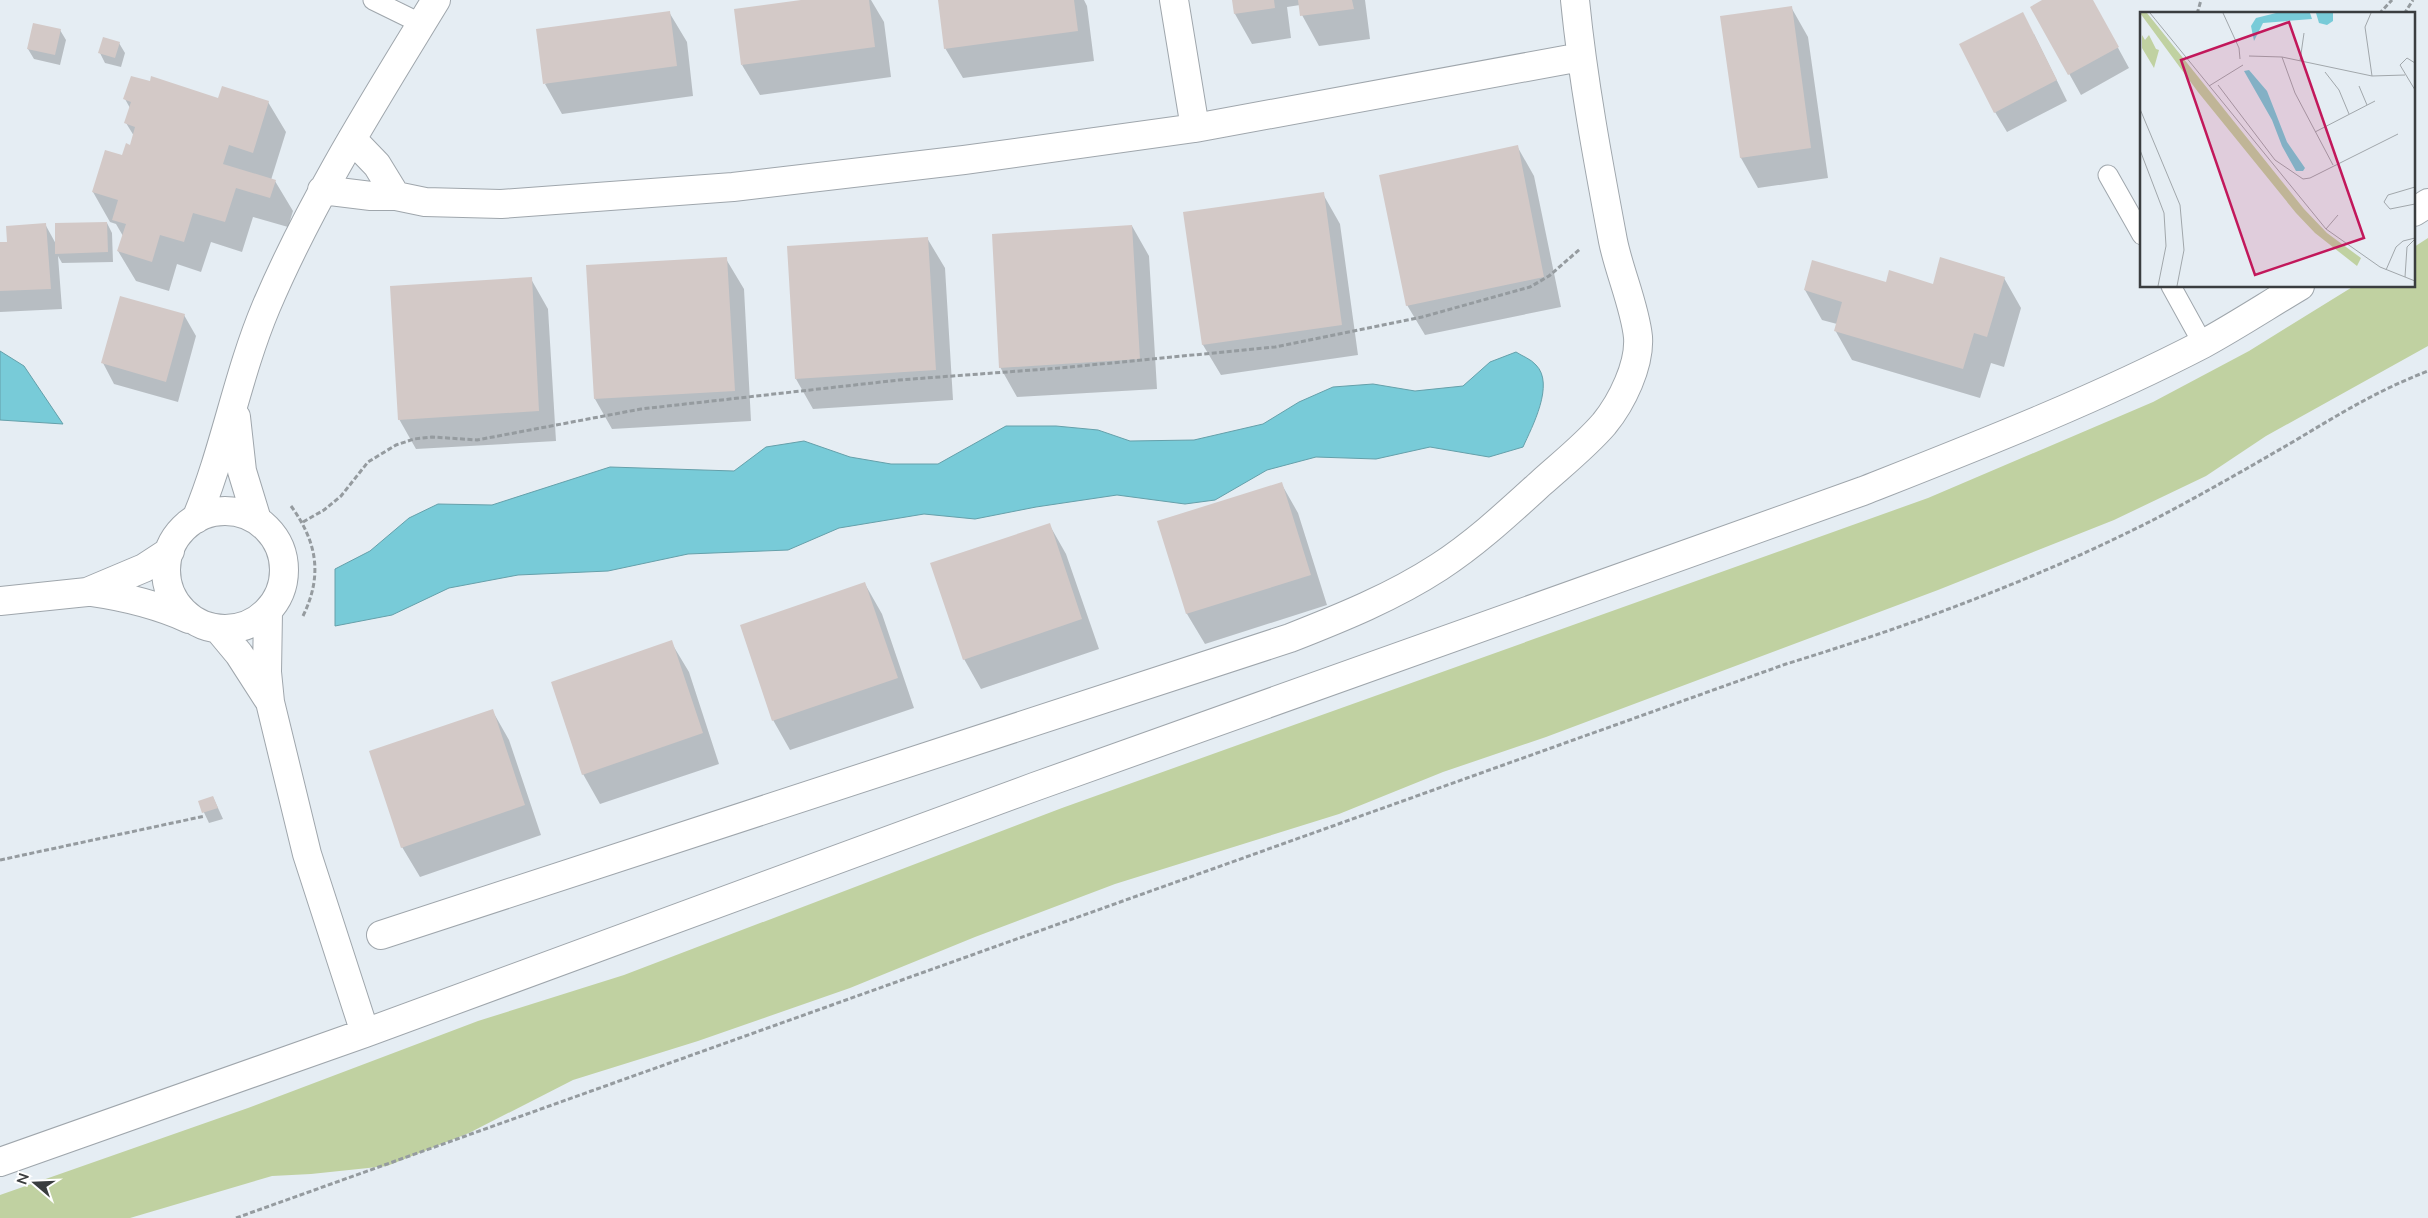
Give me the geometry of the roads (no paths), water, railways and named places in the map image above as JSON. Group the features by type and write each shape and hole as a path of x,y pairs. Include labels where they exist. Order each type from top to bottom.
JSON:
{"street":[{"path":"196,519 218,463 240,386 265,310 297,236 352,139 436,0"},
{"path":"1174,0 1194,128"},
{"path":"382,935 1244,655 1341,618 1390,595 1438,568 1481,537 1588,440 1604,423 1618,404 1635,361 1638,337 1614,243 1581,58 1575,0"},
{"path":"322,190 371,196 396,196 444,203 501,204 733,187 964,160 1194,128 1581,58"},
{"path":"352,139 377,165 396,196"},
{"path":"2416,211 2428,203"},
{"path":"0,1162 365,1033 1025,791 1863,491 1977,446 2091,397 2203,344 2297,288"},
{"path":"0,601 87,592 124,596 160,606 207,625 246,627 268,612 282,590 284,564 276,539 253,508 238,442 236,417 240,386"},
{"path":"253,508 238,512 216,511 196,519 180,533 170,551 166,570 170,590 179,608 207,625 240,654 270,702"},
{"path":"87,592 116,582 144,568 170,551"},
{"path":"268,612 266,642 270,702 307,854 365,1033"}],"lane":[{"path":"373,0 422,24"},
{"path":"2108,175 2140,231"},
{"path":"2172,288 2203,344"}],"water":[{"path":"0,351 24,366 63,424 0,420"},
{"path":"1516,352 1534,363 1541,373 1543,394 1540,406 1523,447 1489,457 1430,447 1376,459 1316,457 1267,470 1215,500 1185,504 1117,495 1036,507 975,519 924,514 839,528 788,550 688,554 608,571 518,575 449,588 392,615 335,626 335,569 370,551 409,518 438,504 492,505 610,467 734,471 766,447 804,441 850,457 891,464 938,464 1006,426 1056,426 1098,430 1130,441 1194,440 1263,424 1299,402 1333,387 1373,384 1415,391 1463,386 1490,362"}]}
